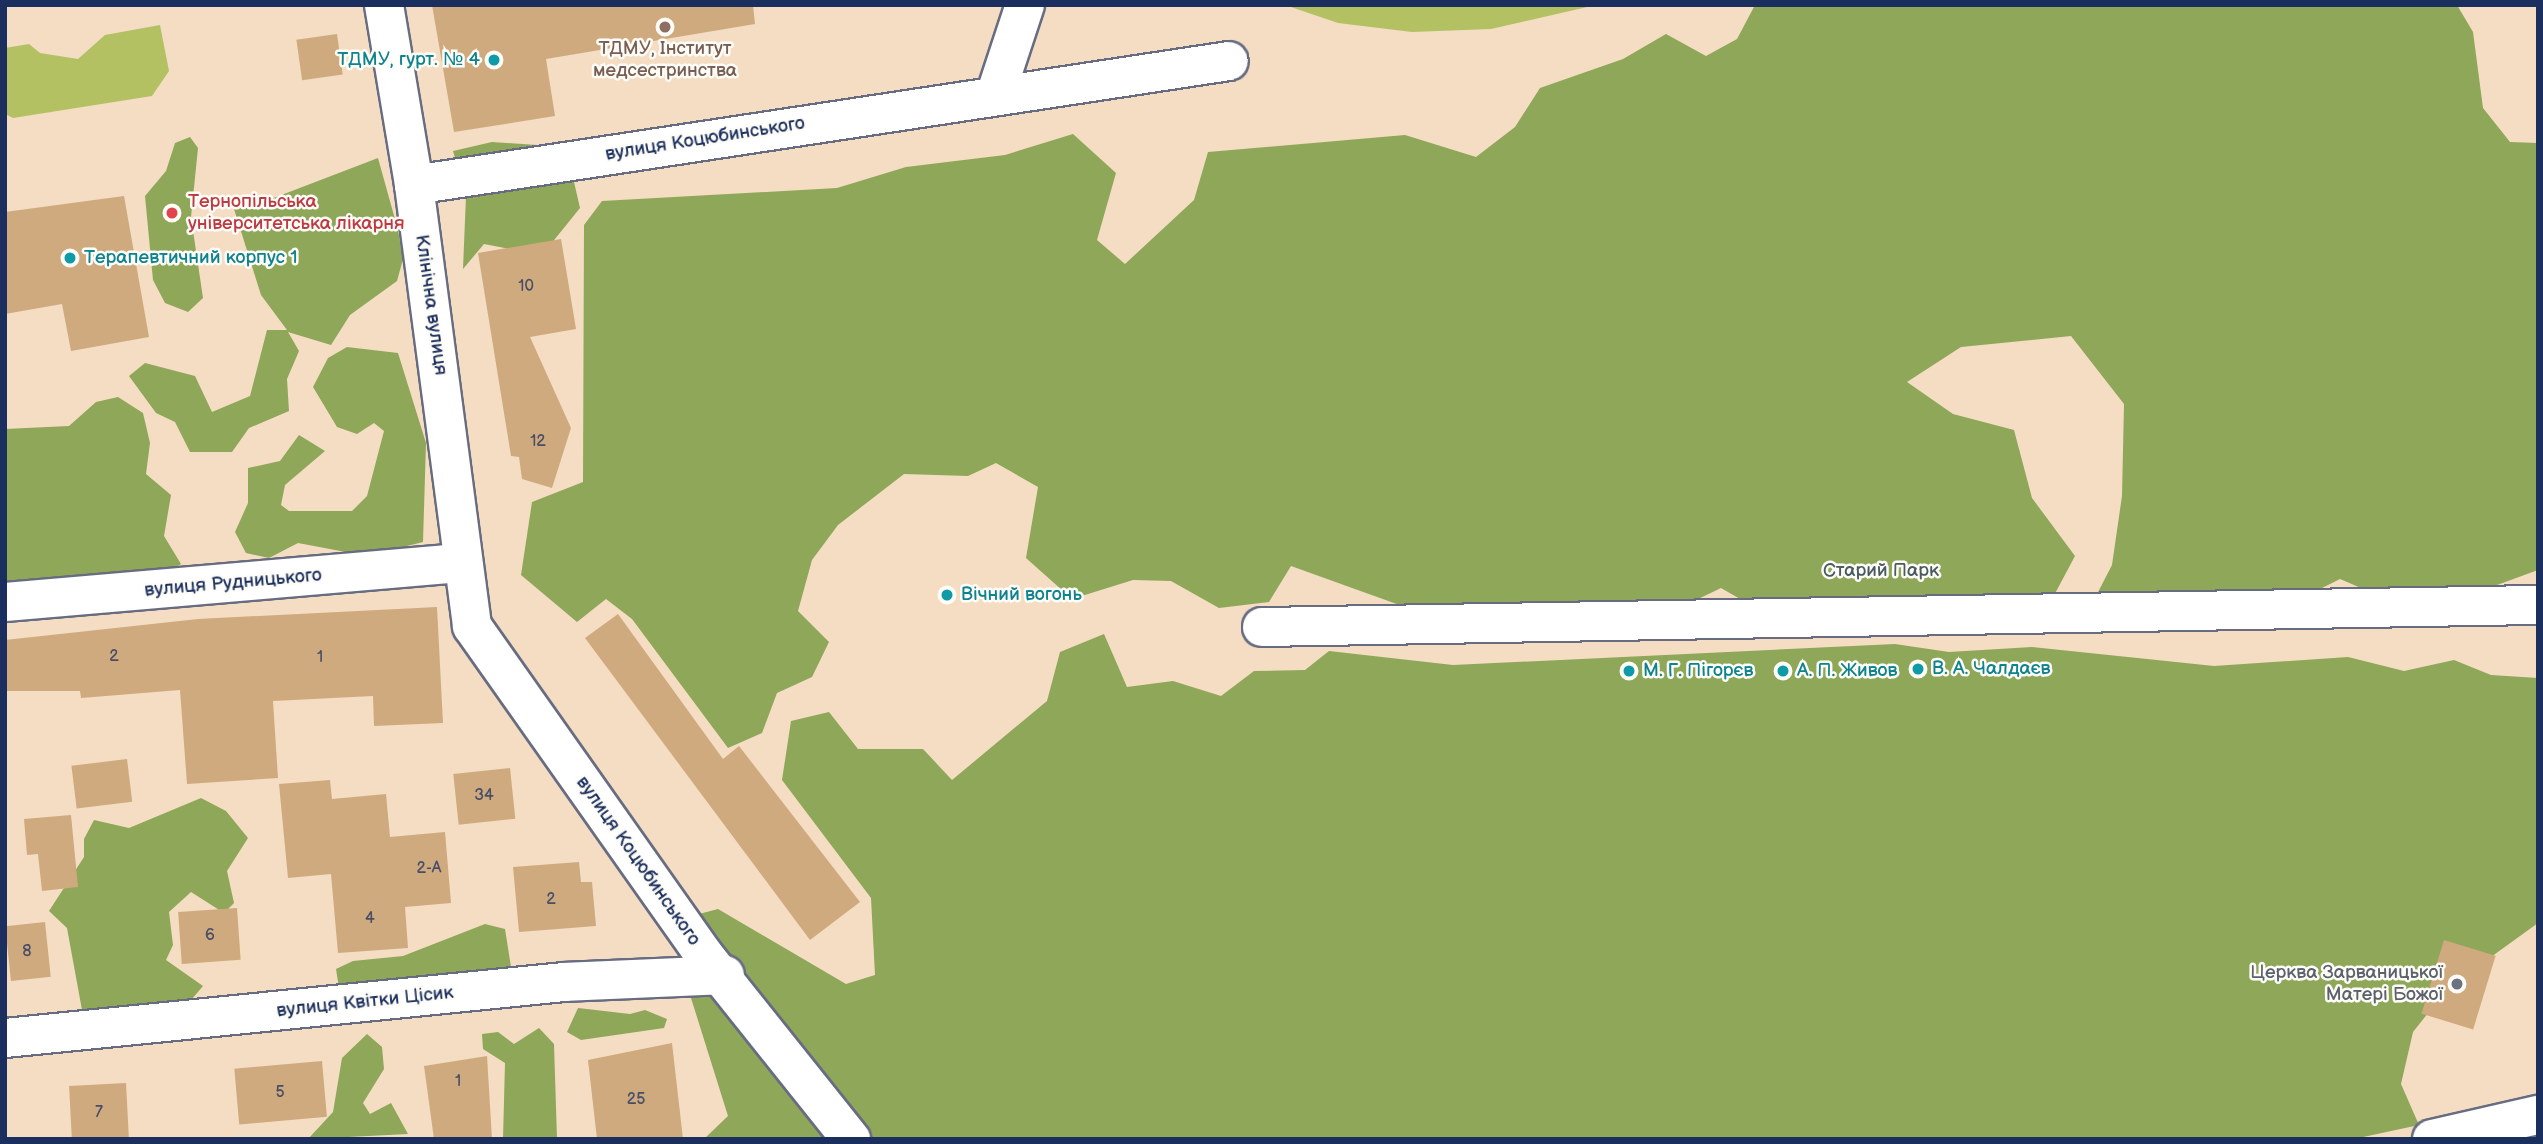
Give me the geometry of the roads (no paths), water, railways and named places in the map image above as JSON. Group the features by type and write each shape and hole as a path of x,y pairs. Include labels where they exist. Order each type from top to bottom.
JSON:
{"street":[{"name":"Клінічна вулиця","path":"384,5 414,185 461,563"},
{"path":"996,93 1025,5"},
{"name":"вулиця Коцюбинського","path":"414,185 996,93 1229,61"},
{"name":"вулиця Коцюбинського","path":"461,563 472,625 704,955 725,975 851,1139"},
{"name":"вулиця Рудницького","path":"5,602 461,563"},
{"path":"1262,627 2538,604"},
{"name":"вулиця Квітки Цісик","path":"5,1038 564,982 725,975"},
{"path":"2432,1139 2538,1115"}],"place":[{"name":"ТДМУ, Iнститут медсестринства","path":"665,27"},
{"name":"ТДМУ, гурт. № 4","path":"494,60"},
{"name":"Тернопільська університетська лікарня","path":"172,213"},
{"name":"Терапевтичний корпус 1","path":"70,258"},
{"name":"Вічний вогонь","path":"947,595"},
{"name":"В. А. Чалдаєв","path":"1918,669"},
{"name":"М. Г. Пігорєв","path":"1629,671"},
{"name":"А. П. Живов","path":"1783,671"},
{"name":"Церква Зарваницької Матері Божої","path":"2457,984"}],"park label":[{"name":"Старий Парк","path":"1881,571"}]}
